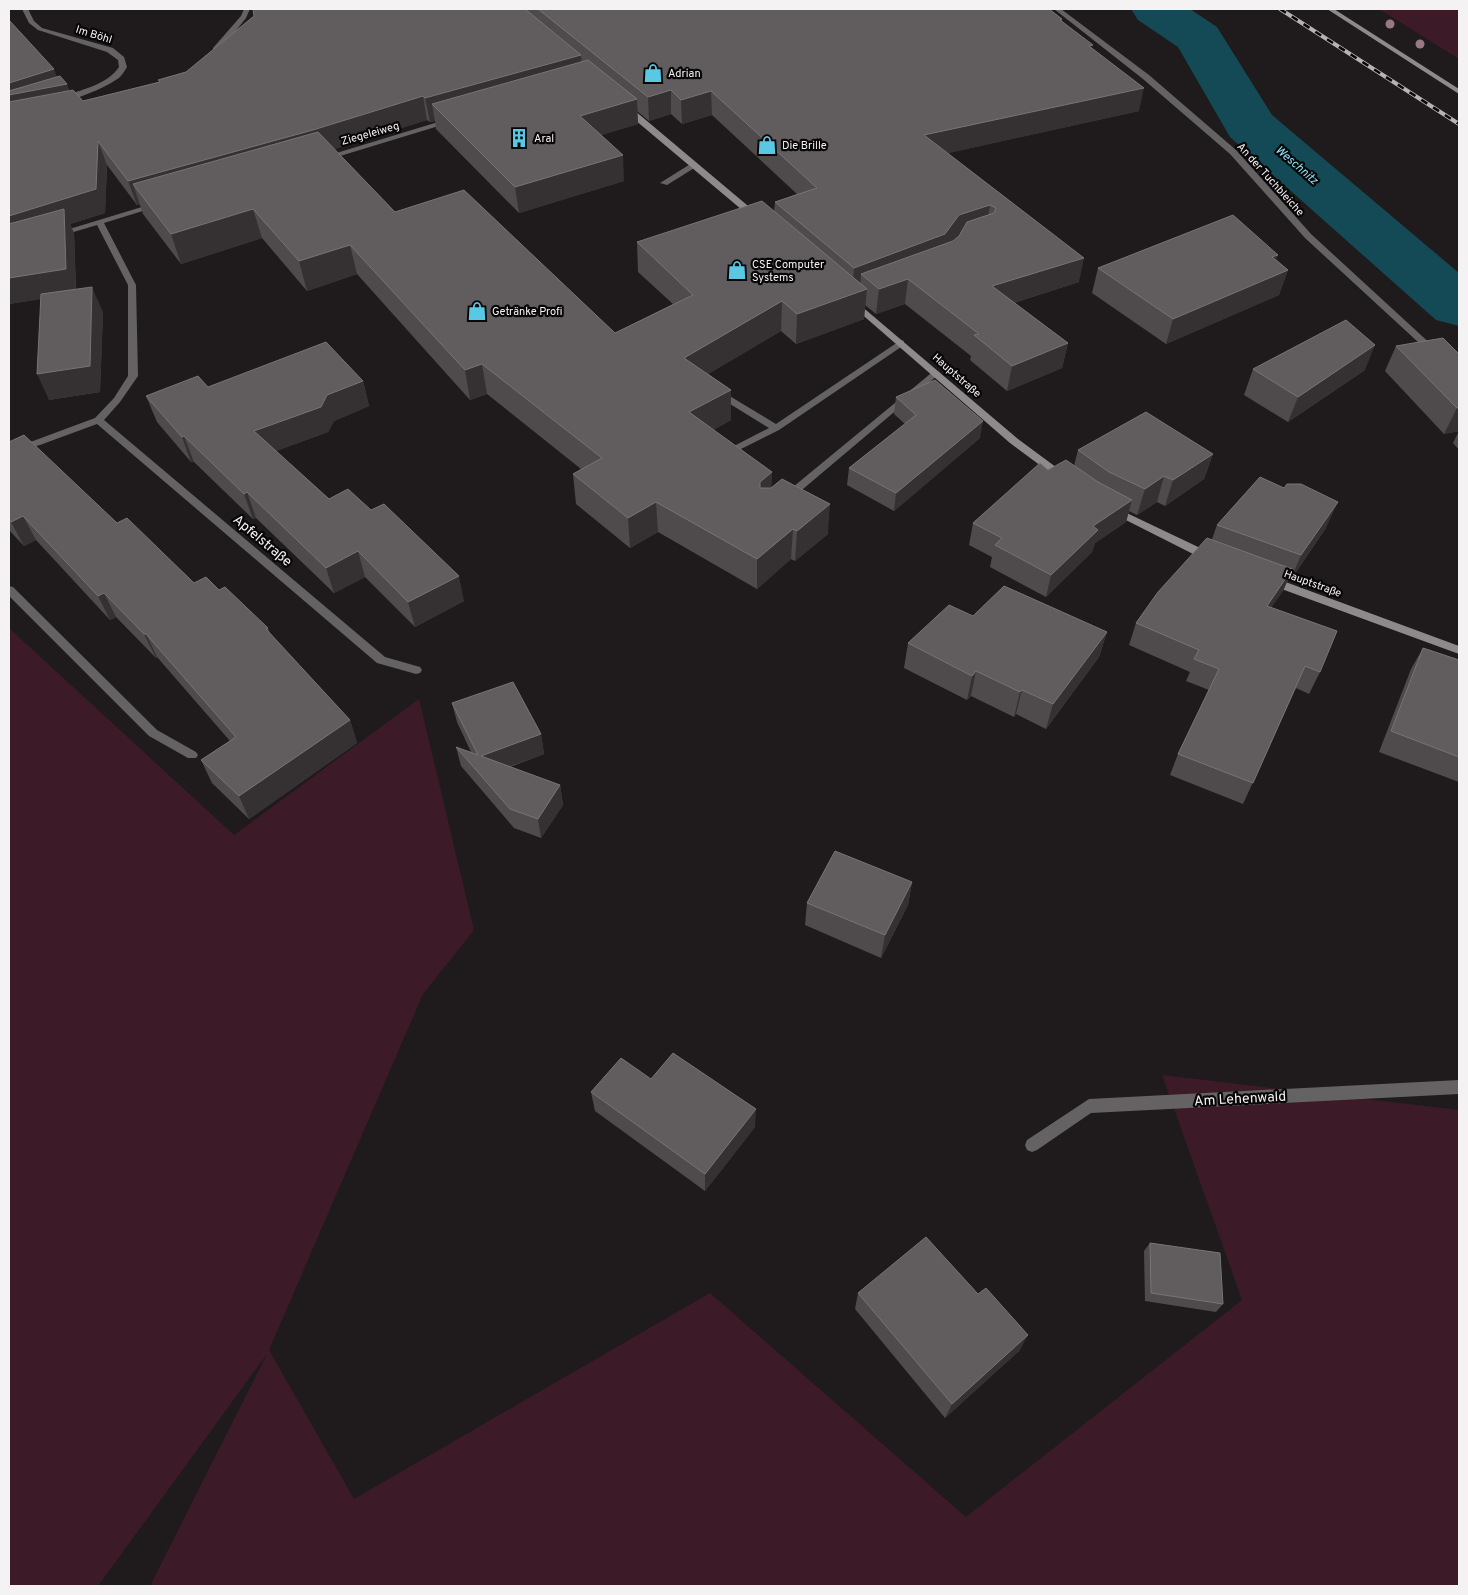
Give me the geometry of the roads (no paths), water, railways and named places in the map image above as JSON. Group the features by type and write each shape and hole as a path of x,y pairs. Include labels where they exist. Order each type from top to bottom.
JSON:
{"main road":[{"path":"1330,9 1459,92"},
{"path":"619,102 768,228"},
{"name":"Hauptstraße","path":"852,296 901,343 1014,441 1074,485"},
{"path":"1105,506 1204,556 1223,562"},
{"name":"Hauptstraße","path":"1259,576 1459,650"}],"street":[{"name":"Im Böhl","path":"25,9 31,22 40,29 110,50 118,54 123,60 123,67 120,73 104,84 52,102"},
{"path":"208,58 221,47 244,17 247,9"},
{"name":"An der Tuchbleiche","path":"1057,9 1146,77 1233,152 1308,236 1459,375"},
{"name":"Ziegeleiweg","path":"319,159 460,119"},
{"path":"664,183 695,165"},
{"path":"45,237 166,203"},
{"path":"9,450 36,443 98,420 116,400 133,376 132,285 99,222"},
{"path":"737,447 776,428 901,343"},
{"path":"780,503 935,373"},
{"path":"725,397 776,428"},
{"name":"Apfelstraße","path":"98,420 381,660 416,670"},
{"path":"9,590 153,733 192,755"},
{"name":"Am Lehenwald","path":"1032,1145 1089,1106 1459,1087"}],"waterway":[{"name":"Weschnitz","path":"1156,9 1199,38 1250,125 1459,306"}],"railway":[{"path":"1280,9 1459,124"}],"place":[{"name":"Adrian","path":"653,73"},
{"name":"Aral","path":"519,138"},
{"name":"Die Brille","path":"767,145"},
{"name":"CSE Computer Systems","path":"737,270"},
{"name":"Getränke Profi","path":"477,311"}]}
